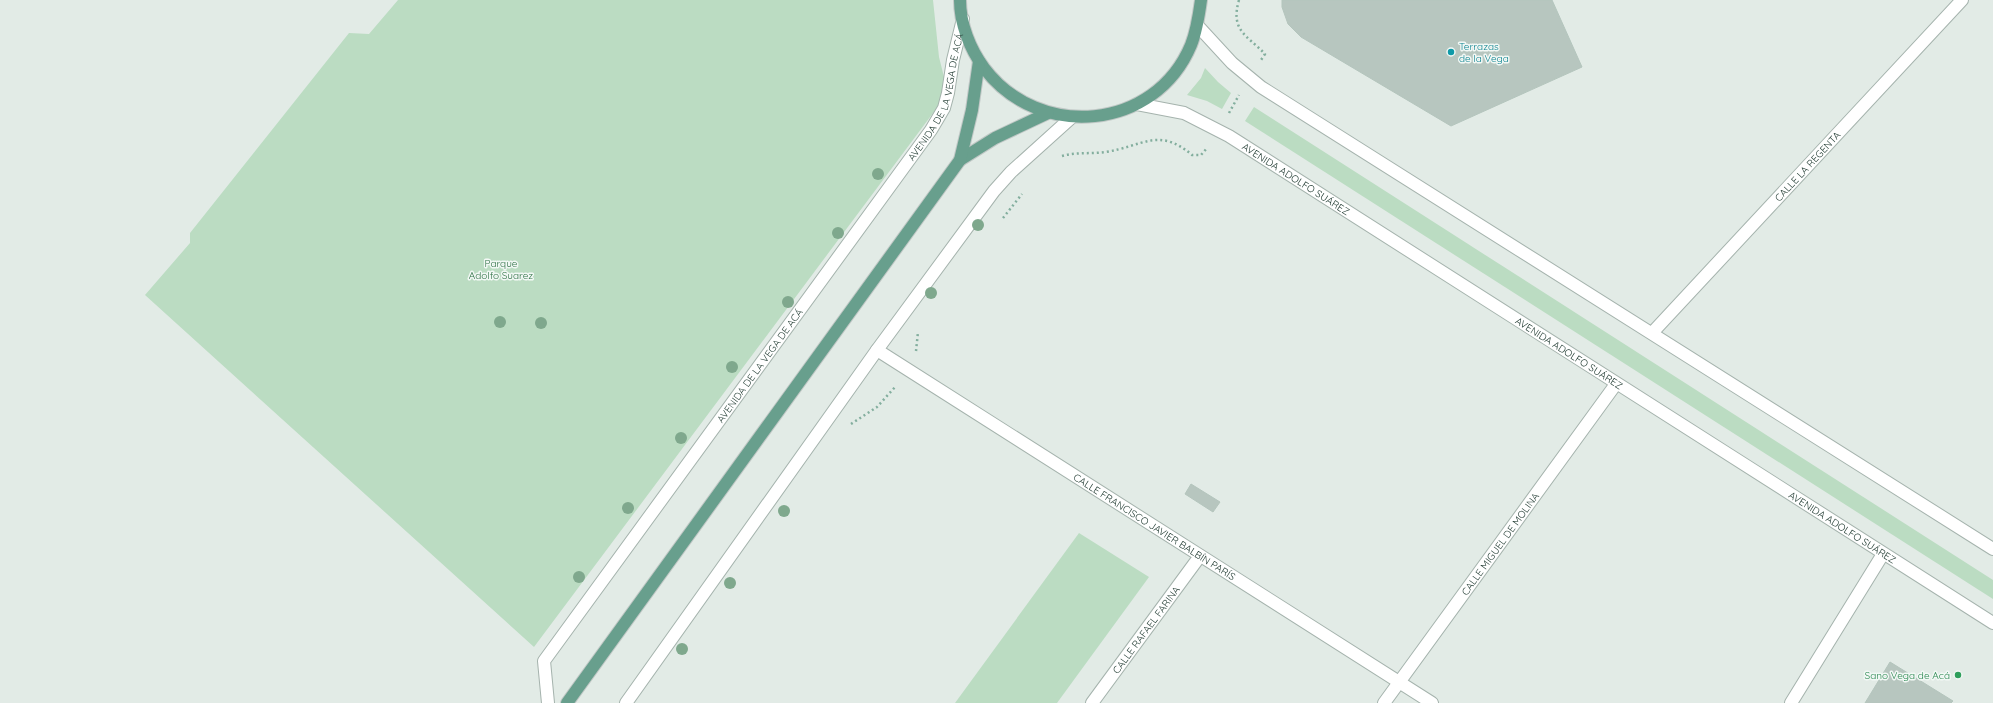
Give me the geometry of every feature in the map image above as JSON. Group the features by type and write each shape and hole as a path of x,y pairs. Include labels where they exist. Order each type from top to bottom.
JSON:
{"main road":[{"path":"960,0 962,19 972,48 979,62 992,79 1008,94 1027,105 1048,113 1072,117 1094,117 1116,112 1137,104 1154,93 1178,68 1191,44 1198,25 1200,0"},
{"path":"960,160 972,110 979,62"},
{"path":"567,703 960,160 995,138 1048,113"}],"street":[{"name":"CALLE LA REGENTA","path":"1652,333 1962,0"},
{"name":"AVENIDA DE LA VEGA DE ACÁ","path":"548,703 544,661 931,130 944,108 962,19"},
{"path":"1198,25 1232,63 1250,79 1993,549"},
{"name":"AVENIDA ADOLFO SUÁREZ","path":"1137,104 1184,113 1219,130 1993,623"},
{"path":"626,703 877,350 1002,181 1072,117"},
{"name":"CALLE FRANCISCO JAVIER BALBÍN PARÍS","path":"877,350 1432,703"},
{"name":"CALLE MIGUEL DE MOLINA","path":"1384,703 1616,384"},
{"path":"1791,703 1884,554"},
{"name":"CALLE RAFAEL FARINA","path":"1092,703 1200,556"}],"path":[{"path":"1060,157 1106,152 1138,142 1157,140 1169,141 1180,145 1192,155 1196,156 1204,152 1265,54 1244,36 1237,24 1239,0"},
{"path":"857,421 877,407 899,383"}],"green space":[{"name":"Parque Adolfo Suarez","path":"398,0 933,0 939,57 948,93 534,647 145,295 190,243 190,233 349,33 369,34"},
{"path":"1205,68 1231,93 1222,109 1207,101 1187,95 1201,78"},
{"path":"1254,107 1993,580 1993,599 1245,121"},
{"path":"1079,533 1149,577 1057,703 955,703"}],"building":[{"name":"Terrazas de la Vega","path":"1282,0 1552,0 1582,67 1451,126 1301,37 1288,24 1282,7"},
{"path":"1191,484 1220,502 1213,512 1185,494"},
{"path":"1890,662 1953,701 1951,703 1865,703"}],"place":[{"name":"Terrazas de la Vega","path":"1451,52"},
{"name":"Sano Vega de Acá","path":"1958,675"}]}
